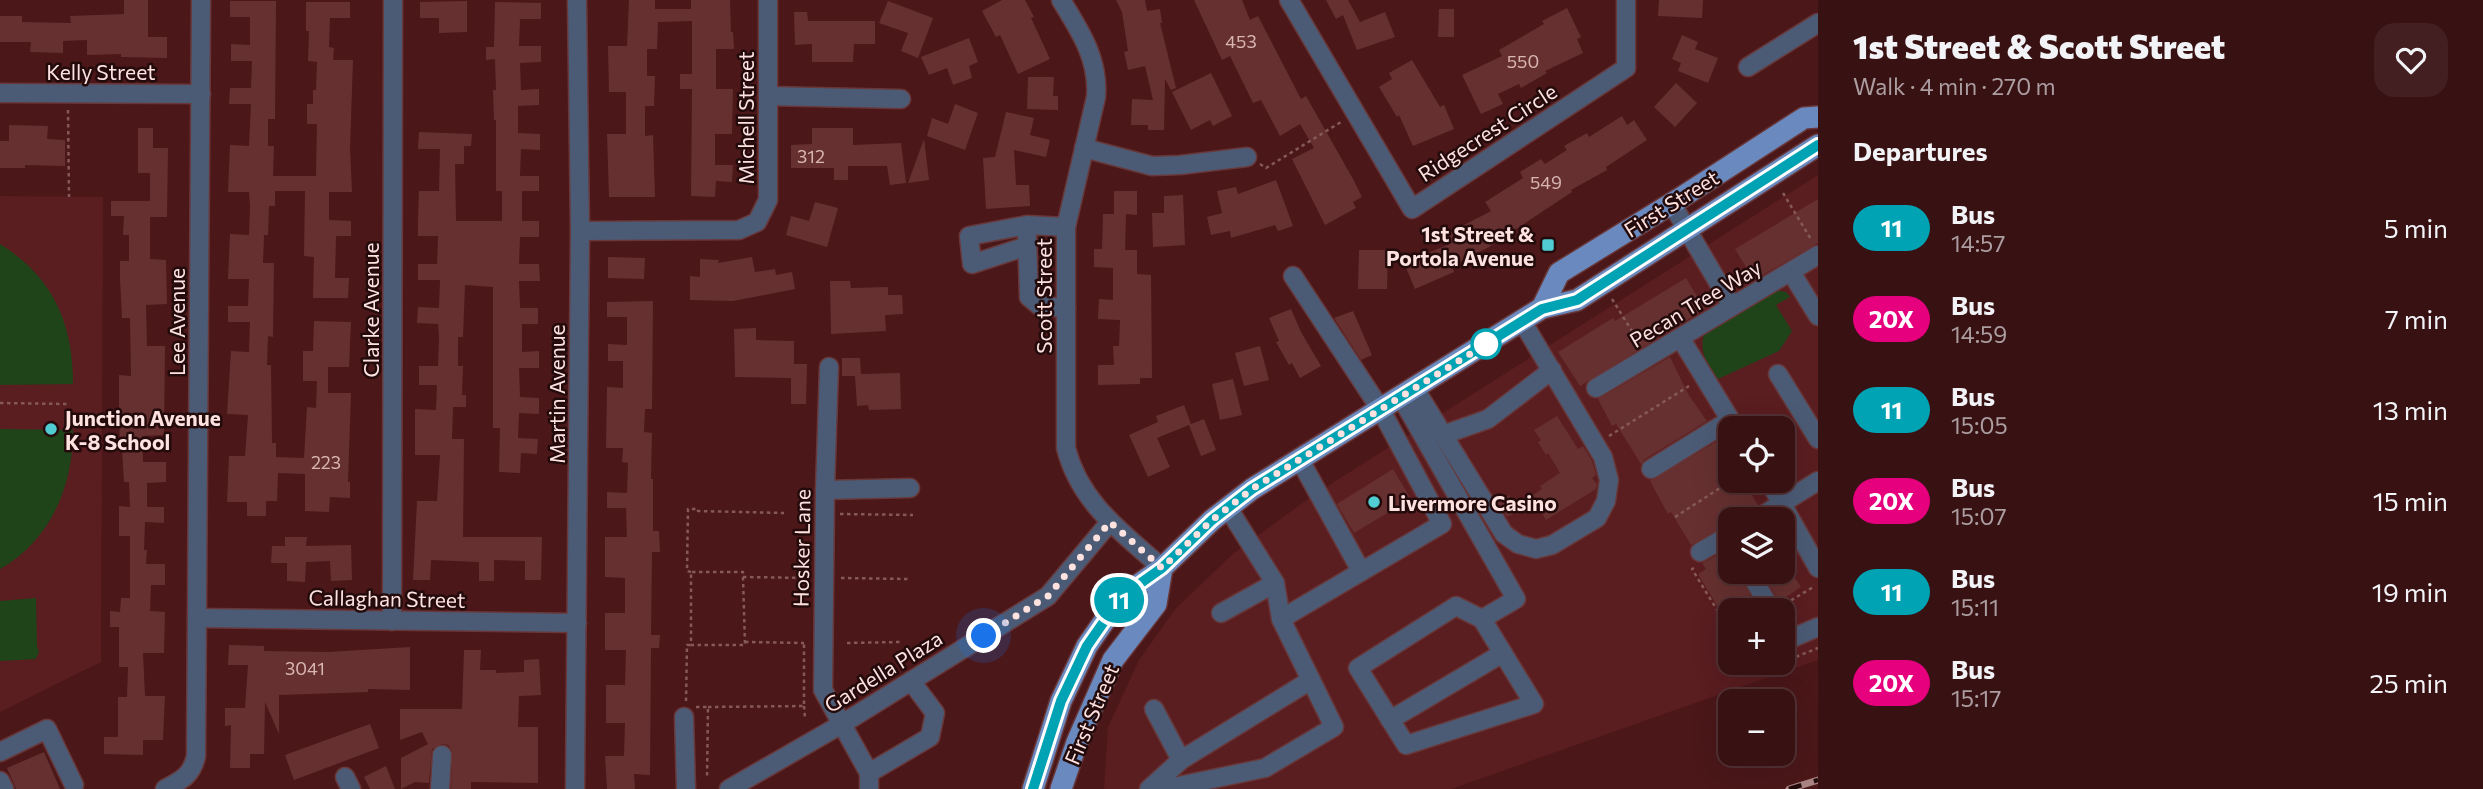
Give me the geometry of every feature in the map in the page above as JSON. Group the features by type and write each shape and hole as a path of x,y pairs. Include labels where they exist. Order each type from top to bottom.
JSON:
{"main road":[{"name":"First Street","path":"1542,309 1559,273 1672,204 1804,118 1818,117"},
{"name":"First Street","path":"1033,789 1061,701 1087,646 1121,597 1162,568 1228,508 1252,489 1542,309 1577,300 1818,145"},
{"name":"First Street","path":"1061,789 1077,742 1113,660 1156,604 1162,568"}],"street":[{"name":"Lee Avenue","path":"165,789 183,780 193,770 196,756 201,0"},
{"name":"Clarke Avenue","path":"392,621 393,0"},
{"name":"Martin Avenue","path":"575,789 579,231 577,0"},
{"name":"Michell Street","path":"579,231 739,230 757,222 768,200 768,0"},
{"name":"Scott Street","path":"1061,0 1084,37 1097,78 1096,97 1066,227 1066,448 1071,469 1087,496 1110,522 1162,568"},
{"name":"Ridgecrest Circle","path":"1289,0 1412,209 1626,68 1626,0"},
{"path":"1748,67 1818,23"},
{"name":"Kelly Street","path":"0,93 201,94"},
{"path":"768,96 901,99"},
{"path":"1084,148 1152,166 1247,157"},
{"path":"1672,204 1732,306"},
{"path":"1027,246 972,264 969,236 1027,225 1066,227"},
{"path":"1027,225 1029,297 1040,306 1066,308"},
{"name":"Pecan Tree Way","path":"1596,388 1681,339 1818,253"},
{"path":"1791,272 1818,316"},
{"path":"1281,619 1442,524 1381,410 1293,276"},
{"path":"1408,393 1443,435 1504,534 1518,544 1536,549 1552,545 1597,518 1606,501 1609,480 1603,457 1522,321"},
{"path":"1681,339 1728,416"},
{"name":"Hosker Lane","path":"829,368 823,690 869,781"},
{"path":"1443,435 1488,419 1552,370"},
{"path":"1778,374 1818,439"},
{"path":"1408,393 1516,598 1482,619"},
{"path":"1651,469 1718,432"},
{"path":"1300,460 1361,571"},
{"path":"1776,507 1818,481"},
{"path":"825,490 910,488"},
{"path":"1777,493 1818,568"},
{"path":"1164,789 1265,768 1334,727 1281,619 1275,583 1228,508"},
{"name":"Gardella Plaza","path":"729,789 842,724 1048,596 1110,522"},
{"path":"1700,552 1718,543"},
{"path":"1221,613 1275,583"},
{"path":"1456,606 1482,619 1534,704 1406,745 1358,668 1456,606"},
{"name":"Callaghan Street","path":"197,618 577,623"},
{"path":"1795,637 1818,627"},
{"path":"1390,720 1503,653"},
{"path":"1149,789 1181,760 1311,680"},
{"path":"869,781 930,737 934,713 911,681"},
{"path":"1154,709 1181,760"},
{"path":"684,717 686,789"},
{"path":"0,752 47,729 74,785"},
{"path":"440,789 442,755"},
{"path":"0,781 4,789"}],"path":[{"path":"68,110 69,197"},
{"path":"1247,157 1266,168 1356,114"},
{"path":"1783,193 1818,253"},
{"path":"1612,299 1648,358"},
{"path":"1609,436 1692,384"},
{"path":"0,404 67,404"},
{"path":"1675,517 1718,489"},
{"path":"746,642 746,630 743,630 743,572 687,571 688,509 698,509 698,512 784,513"},
{"path":"836,514 913,515"},
{"path":"1692,569 1718,612"},
{"path":"691,572 691,645 813,642"},
{"path":"743,577 812,578"},
{"path":"836,578 908,579"},
{"path":"1795,598 1815,586"},
{"path":"847,643 900,642"},
{"path":"804,643 804,718"},
{"path":"1795,658 1818,648"},
{"path":"708,707 804,706"}],"shaded area":[{"path":"1818,175 1818,660 1795,668 1795,598 1718,598 1718,675 1775,675 1735,689 1718,689 1718,695 1451,789 1104,789 1108,727 1139,660 1176,608 1234,553 1312,496"},
{"name":"Junction Avenue K-8 School","path":"0,196 103,197 101,662 0,712"}],"green space":[{"path":"0,244 34,271 56,304 69,341 73,384 0,385"},
{"path":"1776,290 1786,292 1790,297 1776,305 1792,331 1779,351 1718,379 1703,353 1704,334"},
{"path":"0,429 73,430 69,471 56,510 33,543 0,569"},
{"path":"36,598 39,651 36,659 0,661 0,601"}],"building":[{"path":"124,0 148,0 148,37 167,37 167,58 121,57 121,54 87,55 87,40 63,41 63,53 30,52 31,42 0,42 0,16 22,16 22,22 71,23 70,16 124,14"},
{"path":"629,0 655,0 655,9 691,9 691,0 730,0 734,49 716,49 716,89 733,89 732,134 715,134 715,165 733,165 732,182 716,181 715,197 691,196 692,89 680,89 680,74 692,74 692,21 658,22 657,49 647,49 647,76 655,76 654,106 645,106 645,136 653,135 655,197 609,197 607,134 626,134 626,92 609,92 608,46 627,46"},
{"path":"1002,0 1025,0 1050,59 1018,74 1000,35 996,37 982,11"},
{"path":"1116,0 1145,0 1147,11 1160,9 1160,23 1176,88 1171,90 1165,79 1164,130 1148,130 1148,125 1131,125 1132,99 1153,100 1145,66 1128,70 1124,52 1128,51 1122,12"},
{"path":"1194,0 1242,0 1250,20 1258,16 1301,99 1306,96 1353,179 1362,197 1353,202 1356,208 1325,225 1292,159 1314,148 1300,124 1280,136 1261,100 1253,103 1230,56 1222,60"},
{"path":"1326,0 1348,0 1360,22 1385,12 1395,37 1357,50 1343,15 1336,19"},
{"path":"1659,0 1703,0 1702,18 1658,16"},
{"path":"230,1 276,1 275,119 268,119 268,146 274,146 273,176 316,176 317,124 307,124 307,104 313,104 317,62 308,61 306,2 350,2 350,18 330,18 329,47 334,48 333,60 353,60 350,148 352,192 329,192 329,220 351,221 351,236 336,236 335,278 349,278 348,298 313,298 314,257 304,256 305,191 275,191 275,206 269,206 268,235 264,235 263,263 274,263 273,337 268,336 267,365 271,365 272,443 276,443 276,457 304,458 307,407 316,408 317,381 303,381 303,351 313,351 314,321 351,322 349,367 328,367 328,393 351,393 348,482 350,498 330,497 329,512 305,511 305,474 278,473 277,501 266,501 266,516 247,516 247,502 227,502 229,456 245,456 248,415 227,414 231,351 249,352 250,322 228,322 228,306 248,306 249,279 228,279 230,234 249,235 250,206 249,192 228,192 230,145 249,146 251,104 229,104 230,88 251,88 252,61 231,61 231,44 250,45 250,17 230,17"},
{"path":"467,1 467,32 439,33 439,18 420,18 420,2"},
{"path":"888,1 933,18 918,58 901,51 908,33 879,23"},
{"path":"495,2 541,3 541,19 520,19 519,46 541,46 541,62 520,63 521,90 539,89 539,105 518,106 518,133 540,134 540,150 521,149 520,176 539,176 539,191 522,191 522,221 539,221 539,237 520,237 519,264 539,264 540,281 519,281 520,308 538,308 538,324 522,324 522,352 539,351 539,368 519,368 520,397 539,398 539,414 519,413 518,438 538,439 537,454 521,453 520,473 499,472 500,428 493,428 493,287 465,285 463,337 458,337 458,366 463,366 462,395 466,395 466,407 453,407 452,439 464,439 463,537 542,537 541,580 525,580 525,561 494,560 494,581 479,581 479,562 431,560 430,580 413,580 417,501 437,501 440,455 415,455 415,409 436,410 437,385 419,385 419,366 438,366 439,337 438,324 417,323 418,307 439,308 440,280 418,280 418,264 437,264 438,236 418,236 418,220 419,191 439,191 440,149 418,149 419,132 472,134 471,146 464,146 464,164 455,164 456,221 502,221 502,191 496,191 496,120 493,90 496,90 495,59 486,60 486,47 494,47"},
{"path":"1567,8 1581,37 1577,39 1583,53 1545,71 1547,73 1521,88 1519,84 1498,94 1503,104 1481,114 1462,75 1502,56 1499,50"},
{"path":"1439,9 1454,9 1454,37 1438,37"},
{"path":"794,12 807,12 808,21 875,21 875,44 854,44 853,62 812,62 812,44 795,45"},
{"path":"1682,35 1698,42 1695,49 1718,58 1708,83 1678,71 1681,63 1672,59"},
{"path":"969,38 978,62 969,66 972,78 953,85 947,68 929,75 921,57"},
{"path":"1412,60 1440,107 1444,105 1454,129 1413,146 1399,115 1397,117 1379,87 1392,79 1389,73"},
{"path":"1211,73 1232,116 1213,126 1210,120 1191,130 1172,92"},
{"path":"1028,77 1054,77 1053,96 1058,96 1058,110 1027,109"},
{"path":"1676,83 1697,103 1675,127 1654,107"},
{"path":"955,104 978,113 965,150 927,136 932,118 948,124"},
{"path":"1006,112 1034,118 1030,135 1050,140 1046,157 1014,150 1016,185 1029,185 1030,206 986,209 983,158 995,157"},
{"path":"1622,116 1627,125 1634,120 1647,140 1606,167 1607,170 1571,190 1572,192 1489,247 1452,266 1454,272 1415,289 1404,263 1452,243 1447,234 1491,211 1485,202 1523,178 1520,172 1541,159 1545,164 1567,150 1564,146 1587,133 1589,137"},
{"path":"9,125 48,126 47,139 65,140 65,166 25,165 25,168 0,168 0,141 9,141"},
{"path":"138,128 153,128 153,148 168,148 167,217 150,217 150,259 166,260 167,304 146,305 147,346 165,346 164,435 142,436 143,462 166,462 166,482 147,483 147,507 164,507 164,523 145,522 144,550 147,550 146,564 165,564 165,585 151,585 150,611 165,612 164,653 143,653 145,696 165,696 163,740 143,740 143,755 104,754 104,737 118,737 118,697 127,697 128,667 119,667 119,627 110,627 110,611 120,612 121,598 130,598 130,536 119,536 119,506 130,507 129,482 124,482 120,449 119,411 119,375 131,376 130,318 122,318 120,279 120,261 129,261 129,235 123,235 124,216 111,216 111,201 150,201 150,173 138,173"},
{"path":"812,128 853,128 853,145 901,143 906,183 890,185 887,166 848,166 848,180 834,180 834,168 791,168 791,145 812,144"},
{"path":"924,139 929,180 908,183"},
{"path":"1276,180 1293,226 1278,231 1275,225 1231,238 1230,231 1211,235 1207,217 1222,213 1217,191 1236,187 1238,194"},
{"path":"1114,191 1137,191 1137,215 1126,214 1125,250 1137,250 1137,274 1151,275 1152,378 1140,378 1140,384 1098,385 1098,365 1114,365 1113,346 1119,346 1120,320 1098,319 1099,299 1113,300 1113,268 1094,267 1094,249 1102,249 1103,214 1114,214"},
{"path":"1183,195 1185,245 1153,247 1152,213 1164,213 1164,196"},
{"path":"1818,199 1818,243 1754,280 1735,249"},
{"path":"815,202 838,208 827,247 786,235 791,216 809,221"},
{"path":"1359,250 1388,250 1387,289 1358,289"},
{"path":"608,257 645,258 644,279 608,278"},
{"path":"752,257 755,272 775,269 776,275 792,272 795,289 733,301 690,300 690,276 700,277 700,259 719,260 718,263"},
{"path":"1686,278 1705,309 1580,386 1558,352"},
{"path":"830,281 850,281 851,288 888,287 888,295 902,295 903,314 885,315 886,331 831,334"},
{"path":"653,301 652,409 645,409 644,432 652,433 653,531 659,531 660,552 652,552 651,635 660,635 659,648 651,648 650,775 634,774 635,789 607,789 605,756 624,756 625,723 606,723 606,685 625,685 626,650 605,650 605,613 625,613 625,578 605,577 605,537 627,537 626,508 607,508 607,492 627,493 628,463 622,462 623,448 606,448 607,387 623,388 623,361 608,361 608,344 627,345 627,317 607,317 607,302"},
{"path":"1291,309 1321,366 1300,378 1276,342 1279,341 1269,318"},
{"path":"1353,311 1372,355 1361,360 1334,318"},
{"path":"756,328 756,340 794,341 794,364 807,364 806,404 791,404 791,378 735,377 734,329"},
{"path":"1260,346 1269,380 1244,386 1235,353"},
{"path":"1670,357 1688,394 1707,421 1641,464 1616,424 1612,426 1598,399"},
{"path":"842,358 860,358 861,374 900,373 901,409 869,410 868,405 857,406 855,376 842,376"},
{"path":"1233,379 1242,415 1220,420 1212,384"},
{"path":"1184,405 1191,424 1204,419 1216,450 1201,456 1189,425 1157,438 1170,467 1148,477 1129,435 1158,422 1156,416"},
{"path":"1557,416 1578,449 1583,446 1592,461 1596,475 1592,478 1597,484 1596,489 1546,520 1532,496 1542,489 1540,486 1560,473 1538,442 1541,440 1534,430"},
{"path":"1718,441 1718,493 1750,493 1758,505 1718,507 1718,530 1691,545 1671,512 1668,514 1650,481"},
{"name":"Livermore Casino","path":"1393,469 1411,499 1354,533 1337,504"},
{"path":"1509,495 1519,511 1507,517 1498,503"},
{"path":"285,537 307,537 306,546 351,545 352,580 331,581 330,561 306,562 305,582 287,581 287,563 271,563 272,546 285,546"},
{"path":"1718,555 1718,584 1744,584 1752,598 1718,598 1718,607 1698,574 1706,569 1702,563"},
{"path":"1795,578 1801,587 1785,598 1777,598 1769,584 1795,584"},
{"path":"229,645 264,646 264,651 328,652 410,647 410,690 368,689 368,692 279,695 279,734 265,702 264,754 250,754 250,768 230,768 231,725 225,726 225,708 245,708 248,665 228,665"},
{"path":"464,650 481,650 480,670 496,670 496,673 524,672 524,660 539,659 541,695 519,696 518,727 538,727 538,783 471,782 471,789 451,789 452,751 448,745 442,744 432,749 429,783 415,782 401,789 401,758 428,744 422,732 400,740 400,709 462,709"},
{"path":"370,724 379,748 294,780 285,755"},
{"path":"44,752 60,789 16,789 7,768"},
{"path":"386,766 395,789 370,789 364,777"}],"railway":[{"path":"1789,789 1818,780"}],"bus line":[{"name":"11","path":"1033,789 1061,701 1087,646 1121,597 1162,568 1212,520 1252,489 1542,309 1577,300 1818,145"}],"place":[{"name":"1st Street & Portola Avenue","path":"1548,245"},
{"name":"Junction Avenue K-8 School","path":"51,429"},
{"name":"Livermore Casino","path":"1374,502"}],"route":[{"path":"984,636 1048,596 1110,522 1162,568 1212,520 1252,489 1486,344"}]}
